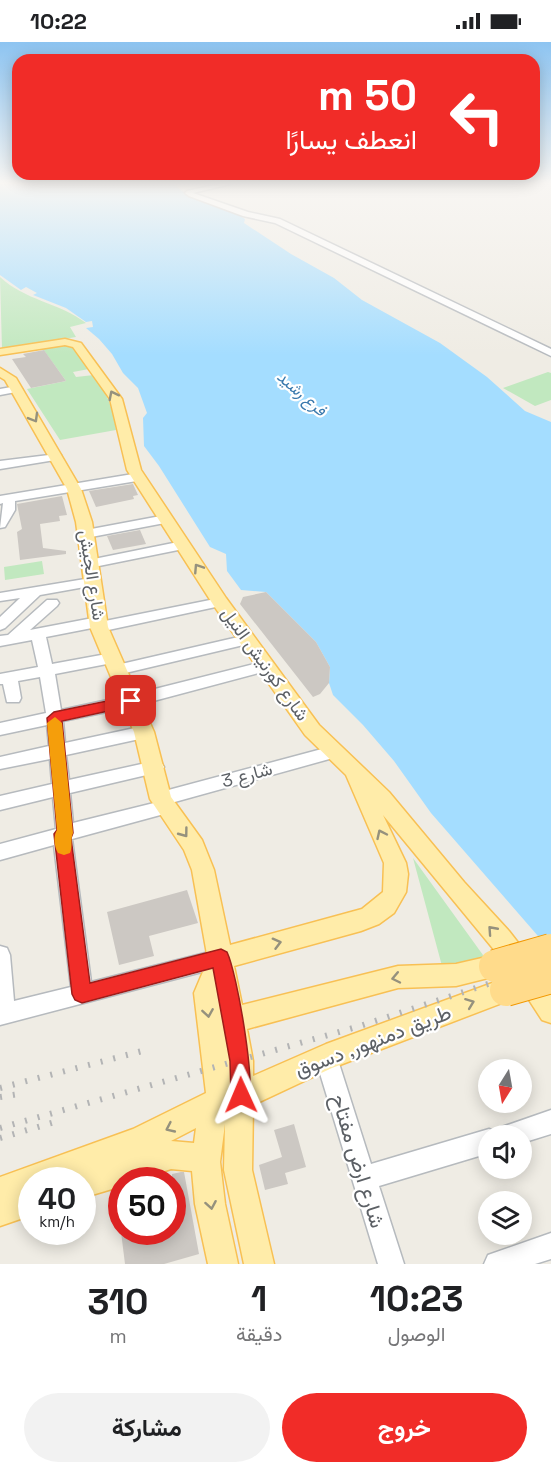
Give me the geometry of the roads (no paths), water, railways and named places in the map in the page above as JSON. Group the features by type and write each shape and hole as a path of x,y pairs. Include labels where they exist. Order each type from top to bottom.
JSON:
{"highway":[{"path":"500,978 551,950"},
{"path":"500,978 551,977"}],"main road":[{"name":"شارع كورنيش النيل","path":"1,352 65,342 77,345 116,399 129,457 139,477 220,602 312,730 382,798 456,889 501,939 551,1011"},
{"name":"شارع الجيش","path":"0,372 9,376 9,391 57,457 74,489 86,534 99,625 144,732 162,803 200,858 240,1061 231,1098 211,1123 206,1162 210,1204 223,1264"},
{"path":"221,958 361,921 376,914 388,904 396,891 398,877 395,863 342,759"},
{"name":"شارع الجيش","path":"221,958 209,984 206,1003 231,1098 238,1170 259,1264"},
{"name":"طريق دمنهور, دسوق","path":"232,1020 398,977 456,975 500,978"},
{"name":"طريق دمنهور, دسوق","path":"0,1192 144,1140 231,1098 500,978"},
{"path":"96,1179 171,1155 189,1155 206,1162"},
{"path":"0,1211 18,1205"}],"street":[{"path":"319,241 551,353"},
{"path":"0,465 57,457"},
{"path":"0,524 9,510 4,499 139,477"},
{"path":"86,534 166,519"},
{"path":"6,640 52,596 90,573 183,545"},
{"path":"0,597 36,591 52,596"},
{"path":"0,625 36,591"},
{"path":"52,596 46,632 47,670 54,718 82,994"},
{"path":"6,640 220,602"},
{"path":"13,699 5,678 47,670 114,664 248,640"},
{"path":"0,729 131,701 266,666"},
{"path":"0,763 144,732"},
{"name":"شارع 3","path":"0,852 43,842 162,803 342,759"},
{"path":"0,803 154,767"},
{"path":"0,955 2,1015 221,958"},
{"name":"شارع ارض مفتاح","path":"326,1057 391,1264"},
{"path":"532,1128 551,1122"},
{"path":"364,1178 478,1144"},
{"path":"497,1264 551,1246"}],"water":[{"name":"فرع رشيد","path":"0,241 271,241 334,278 362,300 440,343 487,377 525,411 551,422 551,951 431,813 394,761 333,695 329,683 330,667 316,642 266,592 241,590 227,571 226,554 210,547 144,446 143,418 147,413 138,388 123,373 112,354 99,339 86,328 93,327 92,321 86,322 66,308 33,295 37,293 26,287 21,290 0,275"}],"railway":[{"path":"0,1128 360,1026 494,982 551,967"},
{"path":"0,1088 146,1050"},
{"path":"0,1097 19,1094"},
{"path":"0,1138 55,1122"}]}
